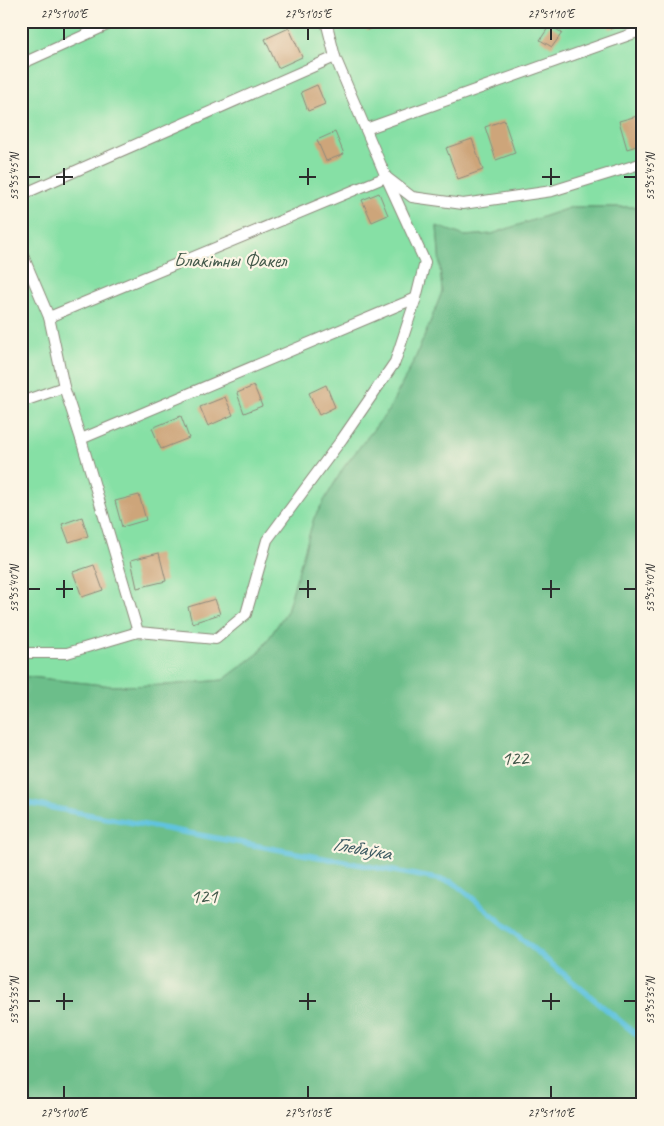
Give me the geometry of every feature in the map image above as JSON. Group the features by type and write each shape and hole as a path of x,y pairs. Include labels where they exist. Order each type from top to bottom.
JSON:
{"lane":[{"path":"21,64 116,21"},
{"path":"21,653 67,653 138,632 216,639 246,614 267,540 342,439 395,362 416,298 425,262 386,178 335,57 326,21"},
{"path":"366,129 643,30"},
{"path":"21,194 335,57"},
{"path":"386,178 412,197 463,204 552,191 643,163"},
{"path":"49,317 386,178"},
{"path":"22,252 49,317 64,386 82,439 138,632"},
{"path":"82,439 416,298"},
{"path":"21,402 64,386"}],"green space":[{"name":"Блакітны Факел","path":"21,21 643,21 643,207 572,207 492,234 465,236 437,227 442,292 415,359 388,411 344,467 314,518 287,611 259,653 223,680 168,685 112,686 21,676"},
{"path":"572,207 643,207 643,1105 21,1105 21,676 112,686 168,685 223,680 259,653 287,611 314,518 344,467 388,411 415,359 442,292 437,226 465,236 492,234"}],"building":[{"path":"363,21 386,21 387,23 367,30"},
{"path":"607,21 631,21 610,29"},
{"path":"550,25 562,33 552,47 540,40"},
{"path":"289,28 302,57 278,68 265,39"},
{"path":"317,85 325,104 308,111 301,92"},
{"path":"641,115 643,121 643,144 627,149 619,121"},
{"path":"504,120 515,153 496,160 485,127"},
{"path":"335,132 344,154 326,161 317,140"},
{"path":"472,139 483,170 458,179 446,148"},
{"path":"379,193 388,215 372,222 362,200"},
{"path":"326,385 335,407 319,415 309,393"},
{"path":"254,386 262,406 244,413 237,393"},
{"path":"225,397 233,415 208,426 200,407"},
{"path":"181,416 189,438 161,449 152,428"},
{"path":"139,495 146,520 122,527 115,501"},
{"path":"82,517 88,536 69,542 62,524"},
{"path":"159,553 166,581 137,588 131,560"},
{"path":"94,565 103,590 82,597 73,572"},
{"path":"215,599 220,614 192,623 188,607"}],"waterway":[{"name":"Глебаўка","path":"21,802 453,882 643,1040"}],"park label":[{"name":"122","path":"515,758"},
{"name":"121","path":"204,896"}]}
